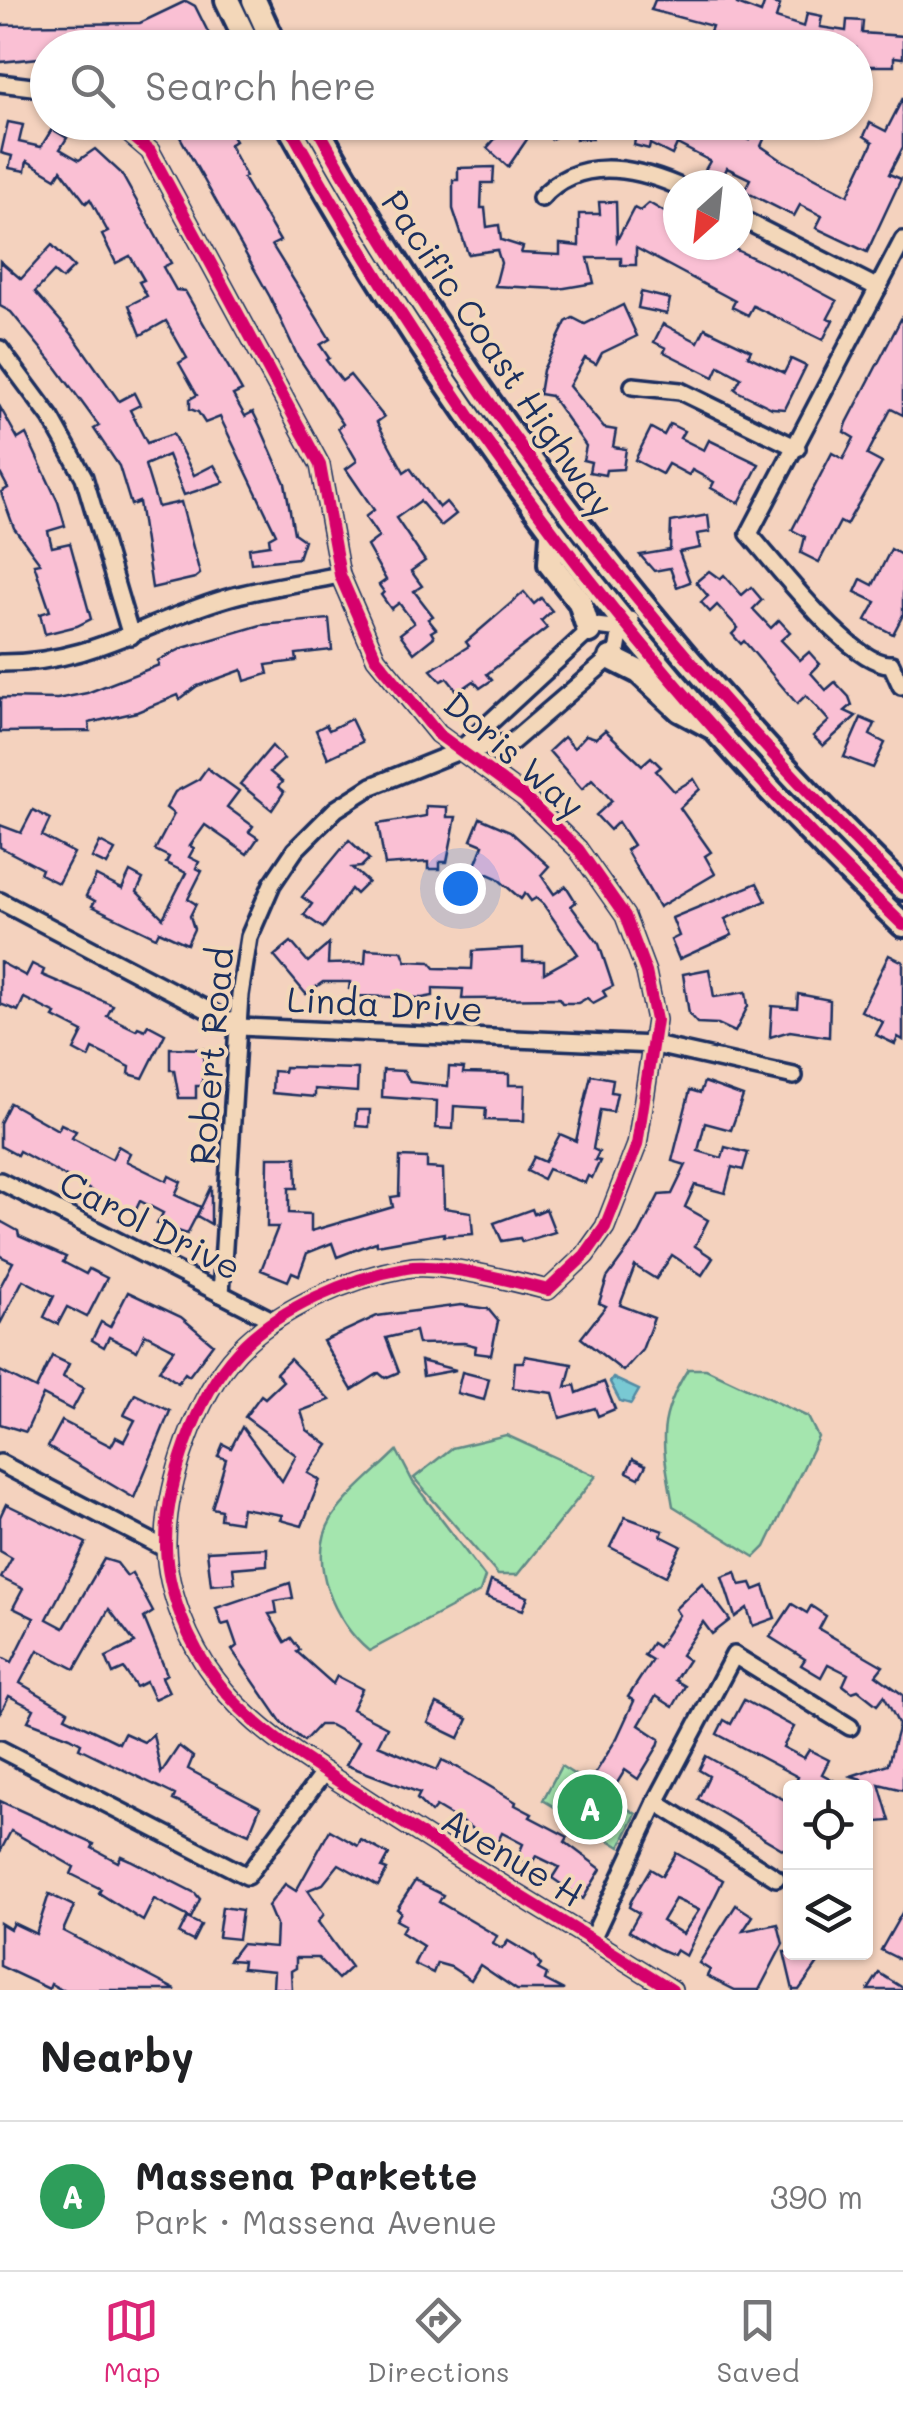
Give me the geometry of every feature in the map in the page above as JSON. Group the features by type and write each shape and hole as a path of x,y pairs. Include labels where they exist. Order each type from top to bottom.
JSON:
{"highway":[{"path":"227,0 241,30"},
{"path":"254,0 268,30"},
{"name":"Pacific Coast Highway","path":"298,140 394,305 552,536 624,627 789,809 903,924"},
{"name":"Pacific Coast Highway","path":"325,140 414,293 549,489 646,608 808,792 903,888"},
{"path":"552,536 550,564 580,602 589,631"},
{"path":"611,658 638,672 680,710 721,731"}],"street":[{"path":"0,83 30,87"},
{"name":"Doris Way","path":"137,140 150,151 320,465 340,575 376,658 406,698 459,751 552,821 601,877 624,916 646,972 656,1020 637,1145 605,1227 585,1256 548,1290 497,1277 410,1267 348,1285 274,1321 237,1352 197,1415 171,1492 166,1549 183,1624 215,1680 261,1729 324,1772"},
{"path":"540,198 572,172 633,170 663,181"},
{"path":"753,225 878,288"},
{"path":"901,686 897,662 880,665 848,642 749,534 903,240"},
{"path":"0,349 51,418 84,477 130,636"},
{"path":"633,386 680,391 797,448"},
{"path":"0,662 44,663 130,636 232,596 340,575"},
{"path":"624,627 596,626 589,631 611,658 624,627 646,608"},
{"name":"Robert Road","path":"459,751 488,719 589,631"},
{"name":"Robert Road","path":"222,1294 249,937 272,884 295,850 336,809 372,786 459,751 512,742 611,658"},
{"name":"Linda Drive","path":"0,901 240,1026 654,1045 794,1076"},
{"name":"Carol Drive","path":"0,1180 274,1321"},
{"path":"0,1464 166,1549"},
{"path":"592,1939 656,1802 734,1655 850,1727"},
{"path":"0,1749 246,1876 324,1772"},
{"name":"Avenue H","path":"324,1772 672,1990"},
{"path":"656,1802 776,1878"}],"green space":[{"path":"688,1369 706,1369 808,1417 818,1437 765,1547 755,1557 673,1506 664,1435 670,1405"},
{"path":"506,1435 596,1476 517,1575 498,1575 414,1478 452,1448"},
{"path":"397,1451 413,1482 485,1577 480,1592 369,1651 335,1608 323,1572 322,1553 332,1518 354,1491"},
{"path":"561,1766 636,1814 620,1847 543,1800"}],"water":[{"path":"613,1378 639,1390 631,1404 620,1401 610,1382"}],"building":[{"path":"655,0 738,0 737,4 761,13 765,1 780,5 776,18 804,27 807,13 822,16 820,27 840,30 711,30 712,26 651,10"},
{"path":"186,1 195,6 207,30 30,30 30,59 0,62 0,25 140,23"},
{"path":"847,20 863,21 862,30 846,30"},
{"path":"873,34 903,36 903,58 894,57 894,66 873,66"},
{"path":"903,98 903,147 889,174 901,179 867,252 816,228 822,216 800,205 794,216 753,196 753,170 705,170 710,161 677,144 672,155 650,144 649,149 634,145 635,140 764,140 761,146 780,159 848,195 873,142 873,124 886,131"},
{"path":"8,122 23,125 19,142 41,147 45,140 66,140 60,149 79,160 95,149 121,173 171,263 163,267 176,290 185,291 242,391 233,395 245,416 253,412 260,426 285,483 294,533 304,540 298,558 251,563 249,548 270,545 269,538 276,534 220,417 205,423 198,412 190,409 190,399 197,395 179,363 187,358 166,321 141,335 129,305 147,296 139,282 144,280 130,256 116,263 102,235 108,232 90,199 86,203 61,170 56,178 27,161 25,171 9,168 12,156 1,153"},
{"path":"182,140 234,140 229,145 246,176 243,178 280,241 272,245 330,339 320,345 329,358 326,360 342,381 350,375 384,417 377,422 404,472 410,468 439,508 446,502 456,514 441,526 420,501 396,518 425,561 411,571 422,586 414,591 433,616 428,619 436,629 431,632 434,637 414,653 400,634 414,623 399,603 391,609 381,595 384,592 379,585 386,580 367,546 379,537 365,517 374,510 346,469 357,461 338,428 343,424 297,355 270,297"},
{"path":"494,140 527,140 508,167 487,148"},
{"path":"494,167 493,183 482,183 481,208 485,208 487,227 499,225 501,240 523,247 521,253 560,255 560,244 579,246 579,214 600,214 599,202 616,202 617,240 634,208 640,211 649,203 663,211 663,260 753,258 837,301 828,318 833,320 823,340 753,306 748,315 732,307 735,301 636,248 636,265 621,265 621,258 588,258 594,283 559,289 495,286 501,263 497,250 468,254 453,209 453,180 458,180 458,168"},
{"path":"52,245 74,267 62,279 54,272 35,292 72,334 119,401 134,393 140,405 130,410 147,443 173,434 194,475 214,465 224,482 184,495 168,455 145,465 158,507 181,502 200,574 195,578 152,588 139,502 131,505 119,466 94,429 99,426 11,312 0,306 0,261 21,279"},
{"path":"641,292 670,299 667,314 638,308"},
{"path":"623,305 637,336 602,353 596,364 585,358 569,386 604,428 616,430 613,447 626,449 623,469 606,470 605,475 589,472 591,462 583,460 586,446 551,396 539,394 543,370 566,322 573,318 585,324"},
{"path":"903,315 903,415 891,409 867,455 882,463 846,525 840,522 819,562 801,553 805,537 792,530 832,453 843,459 854,438 844,432 847,423"},
{"path":"663,324 698,342 705,328 751,350 748,356 784,373 791,359 806,366 785,409 772,408 735,389 741,378 719,366 714,377 664,352 666,348 654,342"},
{"path":"0,407 18,439 26,434 58,502 65,526 48,531 52,547 70,543 91,619 77,626 45,634 40,614 50,611 34,564 40,563 14,528 1,492 8,488 0,473"},
{"path":"670,424 684,431 680,438 704,450 709,440 759,464 739,503 711,488 714,482 692,470 689,475 668,464 662,474 635,460 651,428 664,435"},
{"path":"708,515 710,532 697,534 700,548 679,552 690,582 677,587 670,568 654,571 640,555 670,550 671,522"},
{"path":"891,549 903,556 903,615 893,634 866,620 876,602 855,592 861,579 873,585"},
{"path":"709,571 720,579 724,575 742,595 751,587 762,600 753,609 771,628 779,620 790,632 781,640 800,660 809,652 820,664 811,673 826,690 835,682 849,697 852,705 845,711 856,716 823,746 813,736 829,721 806,695 797,704 744,641 741,644 732,634 738,628 717,605 710,612 701,602 708,596 696,582"},
{"path":"524,592 534,604 541,598 552,611 541,621 547,628 487,674 492,680 480,688 474,681 458,692 447,678 441,681 431,670 469,646 466,642"},
{"path":"329,619 332,650 296,654 297,661 266,665 268,674 245,681 242,670 197,686 180,699 178,695 137,712 89,723 90,731 0,732 0,698 57,699 87,693 159,665 157,661 183,648 261,625"},
{"path":"861,718 875,724 870,735 885,743 873,768 844,757"},
{"path":"351,719 362,742 328,758 316,730 326,725 329,730"},
{"path":"605,730 642,765 651,757 661,767 656,771 674,791 694,779 700,789 680,808 711,852 705,856 715,874 659,907 626,850 633,845 618,822 610,830 596,815 612,801 592,779 582,789 549,751 564,737 574,748 586,735 596,738"},
{"path":"272,746 284,759 270,772 282,782 278,787 284,792 272,810 240,784"},
{"path":"207,768 239,791 227,807 253,826 249,832 258,838 247,854 205,825 190,846 194,848 189,857 199,862 196,868 202,871 188,899 196,904 190,916 194,929 187,944 159,931 156,937 92,906 95,901 86,896 96,876 122,889 130,872 143,879 137,892 163,918 186,873 166,863 169,857 155,850 174,814 166,808 175,792 199,779"},
{"path":"426,806 447,807 447,817 456,817 447,862 440,862 440,869 428,869 428,862 385,865 378,824 426,816"},
{"path":"33,810 50,819 42,836 74,853 58,883 40,874 42,869 0,847 0,825 21,833"},
{"path":"480,818 510,831 549,866 541,875 554,894 566,886 576,902 571,906 599,944 613,986 603,991 606,996 593,1003 587,998 578,1003 562,1003 559,998 462,999 463,989 433,988 433,996 422,998 358,996 358,990 349,989 350,982 323,982 306,994 274,956 291,942 308,962 329,944 328,964 365,963 366,949 402,951 406,961 430,962 435,968 472,969 473,951 523,948 523,961 544,961 544,973 578,954 536,898 531,901 525,893 521,899 497,878 474,868 483,845 471,840"},
{"path":"349,840 369,859 361,867 352,868 368,882 356,894 351,889 323,928 304,915 312,904 302,897"},
{"path":"100,842 115,850 107,865 92,858"},
{"path":"757,883 766,901 725,919 732,935 679,959 671,940 679,936 672,918"},
{"path":"889,955 903,962 903,1040 898,1037 895,1044 876,1035 883,1022 861,1011"},
{"path":"0,962 26,976 32,964 44,970 42,975 113,1005 107,1016 136,1030 145,1030 148,1025 165,1034 143,1078 129,1074 130,1067 93,1049 89,1058 74,1050 83,1032 54,1017 56,1014 24,998 18,1011 0,1004"},
{"path":"709,969 714,997 746,992 748,1006 735,1032 718,1024 697,1023 689,1014 683,974"},
{"path":"798,994 830,1000 829,1037 790,1031 770,1037 772,1006 797,1008"},
{"path":"170,1048 204,1049 202,1086 196,1086 196,1098 179,1098 174,1070 170,1070"},
{"path":"285,1067 358,1069 357,1092 315,1089 315,1097 272,1093 273,1071 284,1072"},
{"path":"449,1067 464,1068 463,1073 509,1074 509,1085 525,1085 524,1121 485,1120 486,1108 454,1106 453,1129 436,1128 437,1101 382,1097 383,1070 404,1071 410,1082 448,1086"},
{"path":"591,1075 613,1079 611,1092 617,1093 613,1112 600,1110 593,1149 599,1152 595,1160 600,1161 592,1178 588,1176 585,1183 548,1169 543,1179 527,1171 534,1157 545,1162 560,1134 576,1141"},
{"path":"704,1082 743,1096 731,1130 705,1123 698,1151 722,1158 725,1147 748,1153 743,1170 732,1167 725,1193 695,1185 685,1207 708,1220 695,1246 713,1258 702,1275 672,1255 656,1279 635,1266 620,1305 654,1318 642,1350 623,1371 581,1338 606,1306 599,1303 607,1278 639,1234 659,1195 672,1194 686,1165 672,1161 690,1090 700,1093"},
{"path":"10,1103 58,1130 61,1124 76,1131 72,1138 112,1159 118,1146 130,1153 126,1161 167,1181 169,1176 181,1182 175,1195 201,1207 187,1234 157,1224 163,1213 140,1201 134,1214 19,1151 17,1155 0,1146 0,1123"},
{"path":"357,1110 370,1110 369,1127 356,1126"},
{"path":"268,1157 296,1157 297,1188 289,1188 289,1213 311,1214 311,1231 393,1207 391,1197 399,1196 400,1157 427,1158 427,1168 443,1169 444,1208 471,1212 473,1234 444,1233 377,1245 376,1242 337,1257 332,1243 307,1253 299,1275 292,1272 288,1281 261,1270 278,1227 267,1227"},
{"path":"211,1186 211,1224 197,1216"},
{"path":"532,1209 534,1214 546,1209 555,1232 522,1242 520,1238 502,1241 494,1223"},
{"path":"0,1221 18,1231 19,1236 66,1257 63,1262 86,1274 89,1269 107,1278 87,1317 67,1307 58,1324 44,1317 54,1296 23,1280 0,1324 0,1287 13,1262 0,1256"},
{"path":"128,1292 181,1317 213,1344 189,1376 185,1373 178,1383 159,1370 174,1349 145,1334 137,1351 109,1337 104,1347 92,1340 101,1322 110,1327"},
{"path":"461,1305 488,1309 498,1321 491,1355 475,1353 476,1346 464,1343 418,1344 415,1331 386,1338 399,1372 385,1378 379,1373 352,1390 323,1341 377,1316"},
{"path":"52,1356 69,1364 63,1377 84,1388 72,1410 43,1395 26,1432 0,1424 0,1371 36,1389"},
{"path":"525,1356 572,1364 566,1387 575,1385 577,1393 604,1382 615,1409 598,1416 595,1408 560,1418 553,1393 513,1388 515,1362 523,1362"},
{"path":"290,1359 330,1400 301,1411 307,1430 328,1445 308,1473 320,1480 302,1526 280,1520 282,1515 242,1508 240,1522 220,1519 221,1510 212,1508 226,1459 218,1456 223,1444 231,1448 242,1427 282,1481 296,1455 245,1417 261,1395 265,1398 283,1381 276,1373"},
{"path":"421,1361 456,1370 423,1376"},
{"path":"462,1372 489,1379 484,1400 457,1393"},
{"path":"135,1394 170,1411 134,1498 48,1447 62,1421 111,1446 116,1437 124,1441 135,1420 124,1415"},
{"path":"633,1459 646,1465 639,1478 627,1472"},
{"path":"6,1504 86,1543 47,1619 64,1628 104,1559 117,1563 127,1576 132,1573 153,1612 144,1618 167,1674 162,1677 169,1692 154,1699 146,1682 136,1687 124,1669 113,1674 106,1657 135,1643 109,1609 75,1669 38,1650 20,1683 68,1711 65,1717 119,1743 124,1733 144,1742 153,1734 161,1773 179,1746 193,1757 188,1769 260,1807 249,1834 173,1800 175,1795 79,1748 81,1743 70,1737 28,1721 34,1709 9,1696 0,1714 0,1656 12,1662 34,1618 13,1608 23,1589 1,1578 12,1558 0,1551 0,1517"},
{"path":"625,1517 663,1531 661,1536 681,1546 666,1576 610,1547"},
{"path":"267,1548 267,1565 233,1568 235,1583 211,1585 207,1551"},
{"path":"736,1572 740,1585 751,1583 754,1590 764,1586 775,1618 753,1626 747,1608 735,1617 722,1577"},
{"path":"491,1581 528,1597 523,1610 486,1597"},
{"path":"290,1583 293,1598 275,1601 277,1613 269,1614 285,1642 291,1638 300,1650 297,1652 333,1684 337,1676 362,1689 352,1709 387,1727 378,1745 437,1770 442,1760 457,1767 516,1802 532,1814 530,1817 568,1837 565,1842 601,1869 583,1899 552,1878 559,1867 536,1856 531,1865 517,1858 523,1844 502,1833 497,1843 436,1807 431,1813 417,1799 420,1793 346,1765 359,1741 330,1725 319,1725 304,1741 282,1723 232,1650 237,1646 229,1623 222,1625 216,1608"},
{"path":"702,1583 730,1620 712,1634 703,1622 681,1655 688,1660 675,1680 685,1686 673,1707 656,1696 639,1725 660,1739 658,1746 638,1779 625,1770 611,1793 591,1780 634,1701 628,1697 652,1660 644,1655 652,1643 658,1647 679,1615 675,1609"},
{"path":"792,1604 807,1613 811,1606 826,1616 819,1629 883,1666 876,1675 903,1695 903,1790 879,1784 890,1821 873,1822 873,1780 851,1776 888,1764 899,1725 884,1696 877,1705 858,1690 852,1692 843,1685 848,1674 828,1664 821,1677 801,1665 805,1659 770,1637"},
{"path":"744,1700 794,1727 783,1747 804,1758 809,1750 829,1760 822,1774 833,1780 797,1780 798,1777 717,1734 724,1720 731,1724"},
{"path":"437,1704 468,1719 459,1738 428,1723"},
{"path":"706,1756 783,1799 783,1849 698,1799 709,1776 699,1770"},
{"path":"0,1801 94,1844 92,1848 118,1862 121,1856 195,1893 200,1899 191,1918 154,1899 143,1921 99,1893 101,1889 71,1874 74,1867 11,1831 0,1852"},
{"path":"330,1830 358,1846 361,1840 389,1855 382,1868 387,1870 378,1886 339,1864 323,1884 308,1890 324,1914 318,1922 351,1967 338,1979 318,1958 296,1958 296,1968 291,1971 292,1990 273,1988 274,1971 242,1968 243,1961 229,1960 241,1944 275,1947 276,1925 268,1906 285,1884 296,1891"},
{"path":"676,1853 723,1880 686,1956 676,1950 673,1955 659,1949 629,1931 639,1913 629,1907 631,1901 650,1869 662,1876","holes":["675,1899 699,1910 683,1934 662,1921"]},
{"path":"415,1881 443,1895 439,1902 497,1936 493,1944 502,1949 508,1941 535,1957 541,1965 538,1969 547,1974 545,1980 564,1990 517,1990 480,1965 471,1980 437,1963 433,1973 414,1964 423,1946 401,1932 405,1925 396,1920 401,1912 397,1909"},
{"path":"49,1894 74,1906 63,1931 176,1990 62,1990 51,1984 49,1989 0,1966 0,1923 10,1929 13,1923 36,1934"},
{"path":"736,1905 753,1916 743,1931 778,1924 783,1944 759,1990 735,1990 707,1976 710,1970 699,1963"},
{"path":"222,1907 242,1910 238,1939 218,1937"},
{"path":"903,1911 903,1961 881,1950"},
{"path":"187,1918 201,1925 193,1941 179,1934"},
{"path":"786,1960 819,1962 799,1990 793,1990"},
{"path":"879,1973 903,1988 903,1990 868,1990"}],"cycle path":[{"path":"137,140 150,151 320,465 340,575 376,658 438,734 524,797 578,849 625,916 646,972 656,1020 637,1145 605,1227 585,1255 548,1290 457,1270 406,1268 362,1279 316,1297 273,1321 238,1351 196,1417 177,1470 166,1547 175,1599 206,1666 231,1698 266,1730 401,1822 672,1990"},
{"path":"297,140 418,340 565,547 726,742 903,925"},
{"path":"324,140 440,329 581,526 736,713 903,888"}],"place":[{"name":"Massena Parkette","path":"590,1807"}]}
